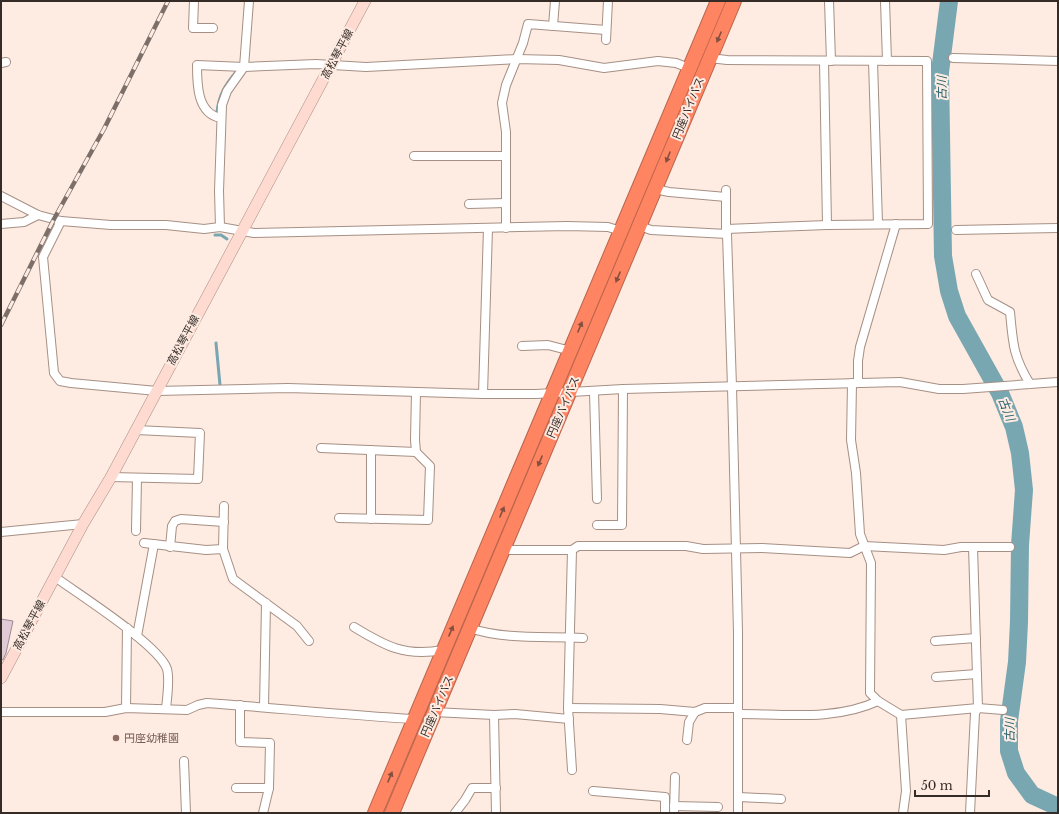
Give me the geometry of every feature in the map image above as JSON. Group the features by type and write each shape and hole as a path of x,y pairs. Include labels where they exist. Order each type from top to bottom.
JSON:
{"highway":[{"name":"円座バイパス","path":"376,813 443,650 718,1"},
{"name":"円座バイパス","path":"392,813 734,1"},
{"path":"689,68 710,58"},
{"path":"621,231 640,226"}],"main road":[{"name":"高松琴平線","path":"1,678 83,524 111,477 365,1"}],"street":[{"path":"194,1 193,28 213,28"},
{"path":"220,226 219,191 222,105 227,90 244,67 248,1"},
{"path":"553,26 555,1"},
{"path":"606,40 608,1"},
{"path":"827,225 827,61 829,1"},
{"path":"885,1 887,61"},
{"path":"506,228 506,132 502,103 506,85 517,59 528,24 606,30"},
{"path":"640,226 651,230 726,232 827,225 928,224 927,61 827,61 710,58"},
{"path":"953,58 1058,61"},
{"path":"221,118 214,117 205,109 201,102 197,77 197,65 244,67 316,64 366,67 517,59 559,60 604,68 658,61 676,63 689,68"},
{"path":"873,61 878,224"},
{"path":"414,156 506,156"},
{"path":"655,189 669,192 726,194 732,387 738,711 738,813"},
{"path":"1,196 38,215 61,221 111,225 166,225 204,229 220,226 241,232 574,226 608,227 621,231"},
{"path":"469,204 506,203"},
{"path":"1,224 24,222 38,215"},
{"path":"61,221 43,257 54,373 60,381 72,383 157,391 288,388 483,394 569,393 623,389 900,382 939,389 1058,382"},
{"path":"896,224 860,347 855,383 851,440 856,473 860,534 871,563 870,693 878,701 901,715 978,708 1003,710"},
{"path":"483,394 488,228"},
{"path":"956,230 1058,228"},
{"path":"976,274 988,300 1010,312 1014,348 1018,364 1030,384"},
{"path":"522,346 548,345 570,351"},
{"path":"597,525 622,525 623,389"},
{"path":"339,518 428,520 430,466 416,452 416,392"},
{"path":"594,392 597,498"},
{"path":"111,477 198,479 200,433 136,430"},
{"path":"321,448 416,452"},
{"path":"371,450 371,519"},
{"path":"136,531 137,478"},
{"path":"224,506 223,549 233,579 297,626 309,641"},
{"path":"170,547 172,526 175,521 181,519 224,522"},
{"path":"1,532 83,524"},
{"path":"144,543 206,550 223,549"},
{"path":"137,636 154,544"},
{"path":"502,550 572,550 578,546 686,546 735,550 762,548 850,553 864,546 944,550 973,547 1010,547"},
{"path":"970,813 975,713 978,708 973,547"},
{"path":"572,550 569,615 571,637 568,708 572,770"},
{"path":"55,577 127,628 164,662 168,671 166,709"},
{"path":"264,707 266,603"},
{"path":"354,627 388,647 425,653 443,650"},
{"path":"126,708 127,628"},
{"path":"469,628 485,633 522,638 540,636 583,638"},
{"path":"935,641 976,638"},
{"path":"936,677 977,674"},
{"path":"568,708 660,709 694,712 705,708 820,715 857,708 878,701"},
{"path":"1,712 105,712 126,708 187,710 207,703 414,720"},
{"path":"240,705 240,742 270,743 269,788 263,813"},
{"path":"434,712 494,715 515,714 569,719"},
{"path":"687,740 689,722 694,712"},
{"path":"494,715 496,813"},
{"path":"901,715 903,723 906,791 903,813"},
{"path":"184,761 186,813"},
{"path":"675,777 674,810 718,807"},
{"path":"236,788 269,788"},
{"path":"455,813 466,800 472,788 496,788"},
{"path":"593,791 665,797 665,813"},
{"path":"739,797 781,799"}],"building":[{"path":"1,619 13,621 3,660 1,659"}],"waterway":[{"name":"古川","path":"949,1 940,72 943,256 949,291 957,316 1000,393 1014,427 1020,453 1024,490 1020,545 1017,662 1009,721 1009,751 1016,773 1032,795 1058,807"},
{"path":"217,112 219,100 223,90 236,72"},
{"path":"215,235 221,235 227,239"},
{"path":"216,343 220,385"}],"railway":[{"path":"1,325 54,219 104,129 168,1"}],"place":[{"name":"円座幼稚園","path":"116,738"}]}
